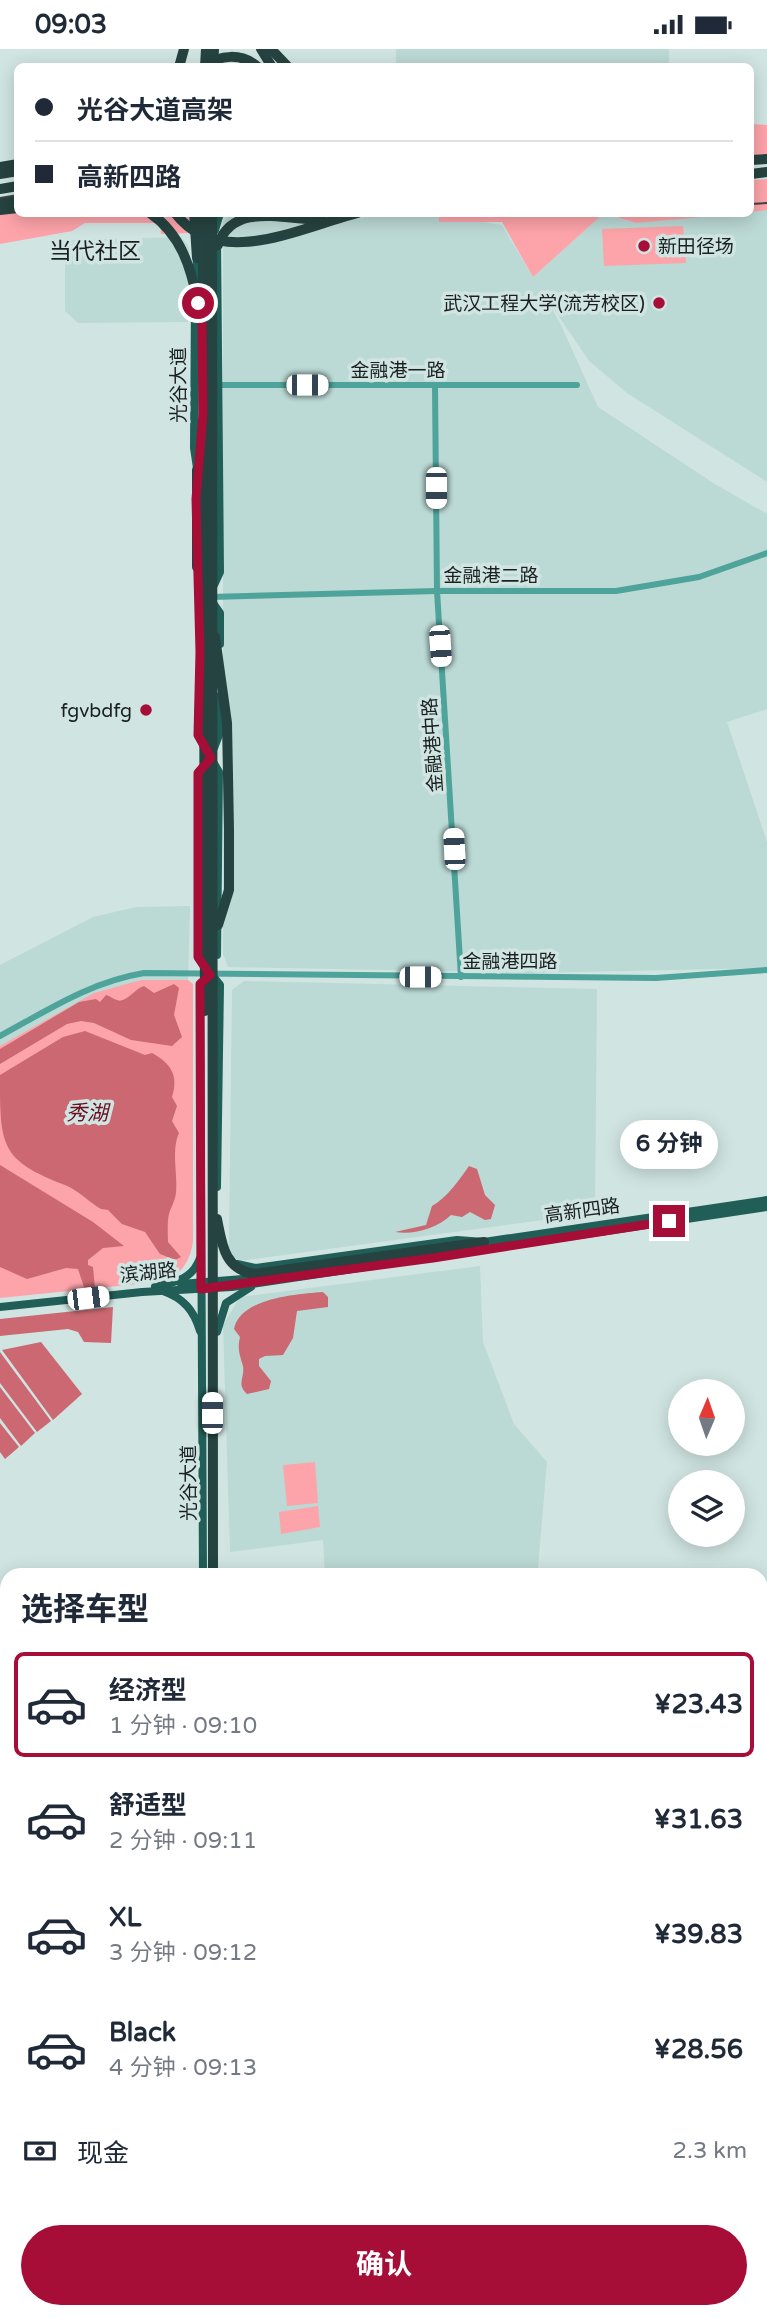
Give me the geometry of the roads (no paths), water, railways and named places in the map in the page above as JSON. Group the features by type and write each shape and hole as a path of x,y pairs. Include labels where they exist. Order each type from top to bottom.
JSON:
{"highway":[{"path":"271,49 284,63"},
{"path":"213,63 228,57 247,59 252,63"},
{"path":"154,217 180,243 192,273 202,324"},
{"path":"179,217 201,237 230,243 255,240 338,217"},
{"path":"193,217 202,298"},
{"path":"194,217 196,226"},
{"path":"203,217 205,1568"},
{"path":"214,1568 211,616 212,265 216,217"},
{"path":"212,265 223,232 229,225 246,217 310,220 330,217"},
{"path":"200,652 196,487 203,414"},
{"path":"211,616 227,723 229,890 218,925"},
{"path":"212,1169 223,1251 235,1267 243,1272 279,1272 392,1253 484,1242"}],"main road":[{"name":"光谷大道","path":"205,1568 204,1353 199,1168 200,984 210,975 217,958 219,772 198,735 201,613 220,572 219,253 216,217"},
{"name":"光谷大道","path":"196,226 194,448 200,484 200,572 209,597 220,613 219,735 211,758 198,773 197,812 198,957 220,985 214,1568"},
{"name":"高新四路","path":"216,1285 767,1200"},
{"name":"高新四路","path":"216,1285 262,1283 767,1207"},
{"name":"高新四路","path":"216,1222 222,1248 235,1263 256,1268 457,1240 484,1242"},
{"path":"153,1289 182,1280 193,1273 202,1252"},
{"path":"216,1338 217,1323 226,1303 235,1295 262,1283"},
{"name":"滨湖路","path":"0,1305 216,1285"},
{"path":"153,1289 173,1294 192,1311 204,1353"}],"street":[{"name":"金融港一路","path":"219,385 577,385"},
{"name":"金融港中路","path":"435,386 437,590 461,977"},
{"name":"金融港二路","path":"209,597 437,590 616,591 699,577 767,553"},
{"name":"金融港四路","path":"0,1036 111,979 144,973 656,978 767,970"}],"water":[{"path":"174,984 179,988 174,1015 182,1037 172,1046 131,1040 94,1023 81,1021 67,1024 0,1064 0,1049 79,1002 96,999 100,1002 106,995 120,1001 144,986 154,993"},
{"name":"秀湖","path":"85,1031 145,1055 152,1053 169,1066 174,1076 172,1097 177,1106 172,1121 179,1133 175,1147 176,1193 169,1214 168,1242 181,1257 175,1260 160,1254 145,1232 122,1224 108,1210 101,1209 70,1187 27,1167 8,1147 1,1119 0,1075 63,1037"},
{"path":"0,1165 93,1222 124,1246 103,1248 88,1260 88,1265 93,1267 95,1288 85,1290 78,1269 66,1268 27,1279 0,1267"},
{"path":"469,1166 477,1169 485,1195 495,1205 491,1219 485,1220 470,1212 462,1217 451,1215 439,1224 425,1229 395,1232 426,1225 432,1206 448,1194"},
{"path":"323,1292 328,1297 328,1307 297,1311 293,1338 283,1355 259,1359 259,1366 271,1381 269,1389 247,1394 241,1384 243,1366 239,1349 240,1337 234,1329 238,1319 258,1304 299,1294"},
{"path":"113,1307 111,1343 84,1342 78,1332 68,1329 0,1336 0,1319"},
{"path":"41,1342 82,1394 53,1420 2,1350"},
{"path":"0,1352 51,1421 37,1432 0,1383"},
{"path":"0,1387 35,1433 21,1446 0,1418"},
{"path":"0,1423 19,1447 5,1459 0,1452"}],"tram line":[{"path":"0,198 14,196"},
{"path":"754,204 767,203"}],"place":[{"name":"新田径场","path":"644,246"},
{"name":"武汉工程大学(流芳校区)","path":"659,303"},
{"name":"fgvbdfg","path":"146,710"}],"district":[{"name":"当代社区","path":"95,251"}]}
